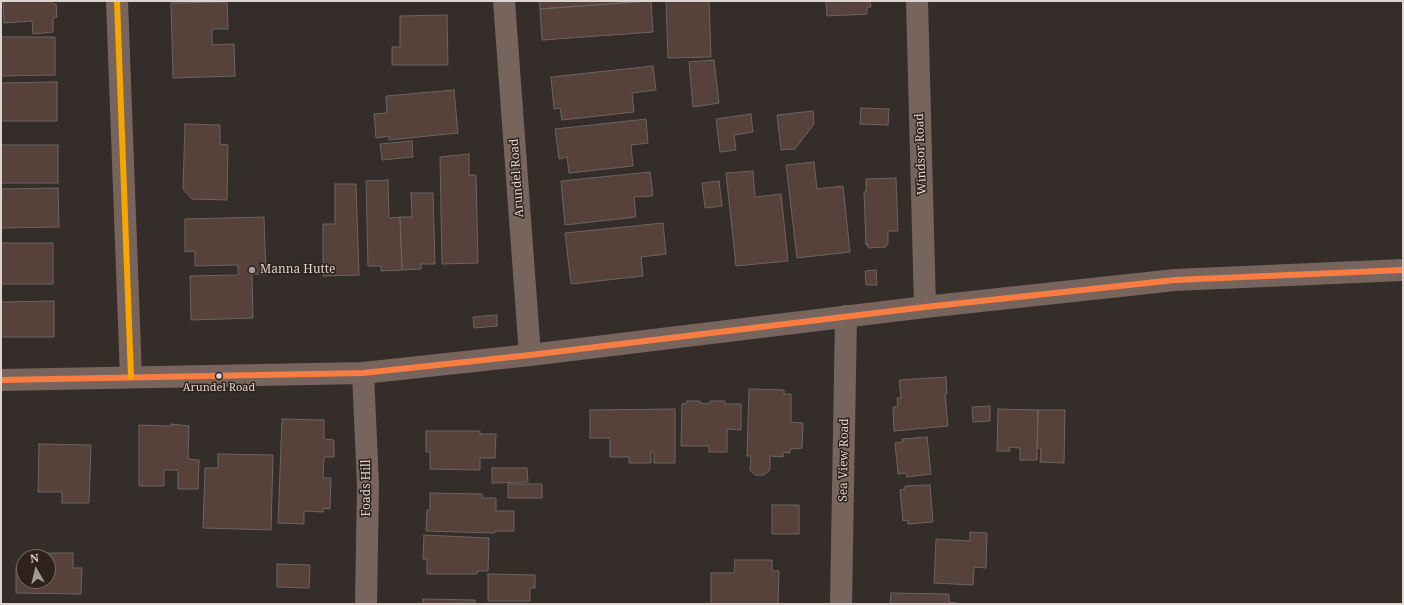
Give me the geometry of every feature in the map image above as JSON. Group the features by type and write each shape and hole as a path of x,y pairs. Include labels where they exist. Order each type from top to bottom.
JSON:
{"street":[{"path":"117,1 131,377"},
{"name":"Arundel Road","path":"504,1 530,355"},
{"name":"Windsor Road","path":"917,1 925,306"},
{"path":"1,380 364,372 530,355 925,306 1175,280 1403,270"},
{"name":"Sea View Road","path":"841,604 846,316"},
{"name":"Foads Hill","path":"364,372 368,485 366,604"}],"building":[{"path":"3,1 52,1 52,4 56,4 57,17 53,18 53,32 33,34 32,21 4,23"},
{"path":"174,1 203,1 174,2"},
{"path":"539,1 647,1 540,9"},
{"path":"651,1 653,32 542,40 540,9"},
{"path":"666,1 709,1 711,57 668,58"},
{"path":"826,1 870,1 871,7 867,7 867,14 827,16"},
{"path":"227,2 228,29 212,29 212,45 234,44 235,76 173,78 171,3"},
{"path":"447,15 448,65 392,65 392,47 400,47 400,16"},
{"path":"1,37 55,37 55,75 1,76"},
{"path":"714,60 719,103 693,107 689,62"},
{"path":"653,66 656,90 632,93 634,112 562,120 560,108 554,109 551,77"},
{"path":"57,82 57,121 1,121 1,83"},
{"path":"454,90 458,133 389,140 389,136 376,138 374,114 387,113 386,96"},
{"path":"861,108 889,109 888,125 860,124"},
{"path":"813,111 814,124 795,149 781,150 777,115"},
{"path":"751,114 753,132 734,135 736,150 720,152 716,119"},
{"path":"646,119 648,143 631,145 633,166 569,173 567,157 559,159 555,129"},
{"path":"185,124 220,125 220,144 228,145 227,200 192,199 183,189"},
{"path":"412,141 413,157 382,160 380,144"},
{"path":"1,145 58,145 58,183 1,183"},
{"path":"469,154 469,175 476,175 478,263 442,264 440,157"},
{"path":"814,162 817,189 843,186 850,252 797,258 786,165"},
{"path":"753,171 755,197 781,194 788,261 736,266 726,173"},
{"path":"650,172 653,196 634,197 636,217 565,225 561,181"},
{"path":"896,178 898,231 888,231 888,244 886,244 886,247 868,248 868,244 866,245 864,192 866,192 866,179"},
{"path":"388,180 389,218 400,217 402,270 381,271 381,266 368,266 366,181"},
{"path":"719,181 722,206 705,208 702,183"},
{"path":"335,184 356,184 359,275 323,276 323,224 335,224"},
{"path":"58,188 59,227 1,228 2,189"},
{"path":"411,193 433,193 435,264 421,264 421,269 402,270 400,217 412,217"},
{"name":"Manna Hutte","path":"264,217 266,274 252,274 253,318 191,320 190,276 238,275 238,265 195,266 195,251 185,252 185,219"},
{"path":"663,223 666,254 641,257 643,276 571,284 565,233"},
{"path":"1,243 53,243 53,284 1,284"},
{"path":"876,270 877,285 866,285 865,271"},
{"path":"54,301 54,337 1,337 1,302"},
{"path":"497,315 497,326 474,328 473,317"},
{"path":"946,377 947,394 945,394 948,426 894,431 893,407 898,406 897,398 901,398 899,380"},
{"path":"749,389 784,390 784,394 791,394 791,422 803,423 802,448 790,449 790,453 783,452 783,457 770,456 770,470 764,475 755,475 750,470 751,456 747,456"},
{"path":"687,401 700,401 700,403 710,404 710,401 725,401 725,404 741,404 741,430 727,429 727,452 709,452 709,446 681,446 682,404 687,403"},
{"path":"990,406 990,421 973,422 972,407"},
{"path":"675,409 675,463 654,463 654,452 651,452 651,463 629,463 629,457 610,457 610,438 590,438 590,410"},
{"path":"998,409 1038,410 1037,460 1020,460 1020,448 1009,447 1010,451 997,451"},
{"path":"1038,410 1065,410 1064,463 1040,462 1041,448 1037,448"},
{"path":"282,419 324,420 324,439 334,440 334,457 324,457 323,478 331,478 330,509 323,508 323,512 304,511 304,524 278,523"},
{"path":"171,424 189,426 188,459 199,460 198,489 178,489 178,470 164,470 164,486 139,486 139,425 171,426"},
{"path":"426,431 480,431 480,434 496,434 495,458 480,458 480,470 430,469 430,452 426,452"},
{"path":"927,437 931,474 907,477 906,473 898,474 895,443 903,442 902,439"},
{"path":"39,444 91,445 89,503 62,503 62,492 38,492"},
{"path":"218,454 273,455 271,530 203,528 205,468 218,468"},
{"path":"492,468 527,468 528,482 492,483"},
{"path":"508,484 542,484 542,498 508,498"},
{"path":"930,485 933,522 908,524 908,520 903,521 900,490 905,489 905,486"},
{"path":"430,493 482,494 482,498 496,498 496,511 514,511 514,531 495,531 495,533 426,531 427,510 430,510"},
{"path":"772,505 799,505 799,534 772,534"},
{"path":"970,532 987,533 986,568 974,567 973,585 934,583 936,539 970,541"},
{"path":"424,535 489,538 488,571 478,571 477,574 427,574 427,559 423,559"},
{"path":"56,553 73,553 73,568 82,568 81,594 16,593 16,589 56,589"},
{"path":"735,560 772,560 772,571 779,571 778,604 711,604 711,573 734,573"},
{"path":"277,564 310,565 309,588 277,587"},
{"path":"488,574 535,575 535,588 530,588 530,601 488,601"},
{"path":"891,593 949,594 949,602 957,604 890,604"},
{"path":"423,599 475,600 475,604 423,604"}],"transit line":[{"path":"117,1 131,377"},
{"path":"1,380 363,373 530,355 925,307 1175,280 1403,270"}],"place":[{"name":"Manna Hutte","path":"252,270"},
{"name":"Arundel Road","path":"219,376"}]}
